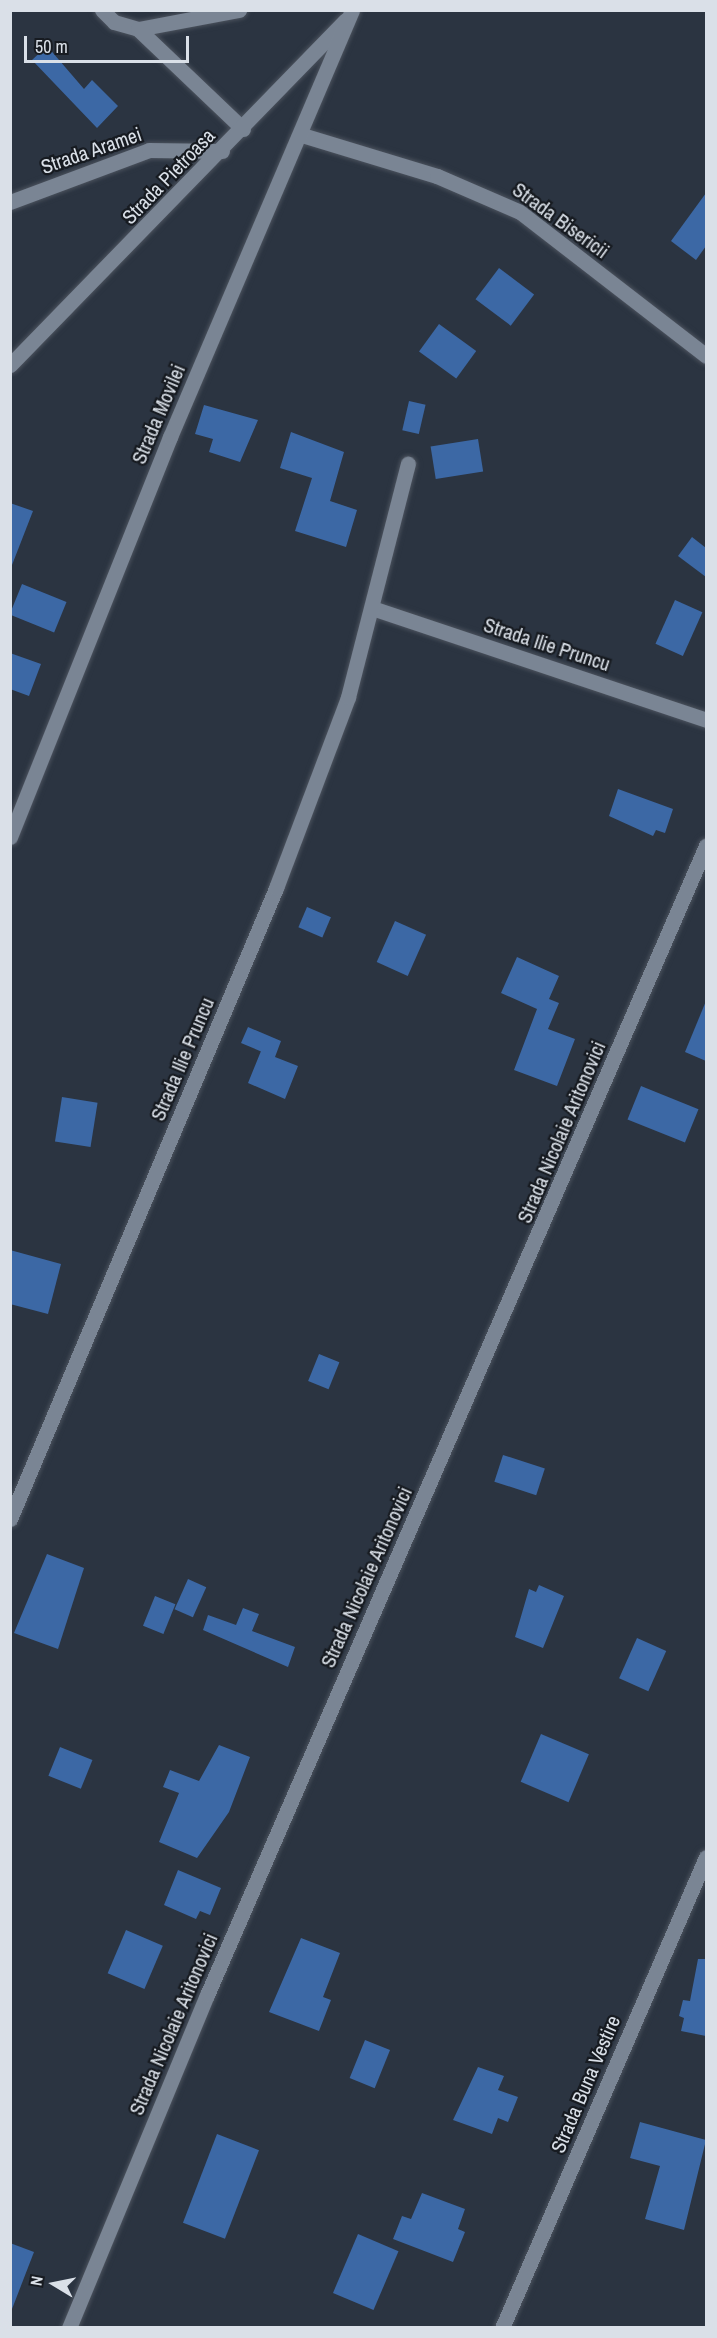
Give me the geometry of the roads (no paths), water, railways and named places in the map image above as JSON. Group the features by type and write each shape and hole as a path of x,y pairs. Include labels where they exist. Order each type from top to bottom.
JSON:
{"street":[{"path":"102,10 114,22 138,29 163,29 239,10"},
{"name":"Strada Pietroasa","path":"10,365 222,151 352,12"},
{"name":"Strada Movilei","path":"10,837 170,437 302,135 352,12"},
{"path":"138,29 243,129"},
{"name":"Strada Bisericii","path":"302,135 437,176 520,212 706,356"},
{"name":"Strada Aramei","path":"10,202 149,150 222,151"},
{"name":"Strada Ilie Pruncu","path":"10,1519 276,888 348,697 375,609 408,464"},
{"name":"Strada Ilie Pruncu","path":"375,609 706,720"},
{"name":"Strada Nicolaie Aritonovici","path":"69,2328 212,1984 706,846"},
{"name":"Strada Buna Vestire","path":"502,2328 706,1857"}]}
